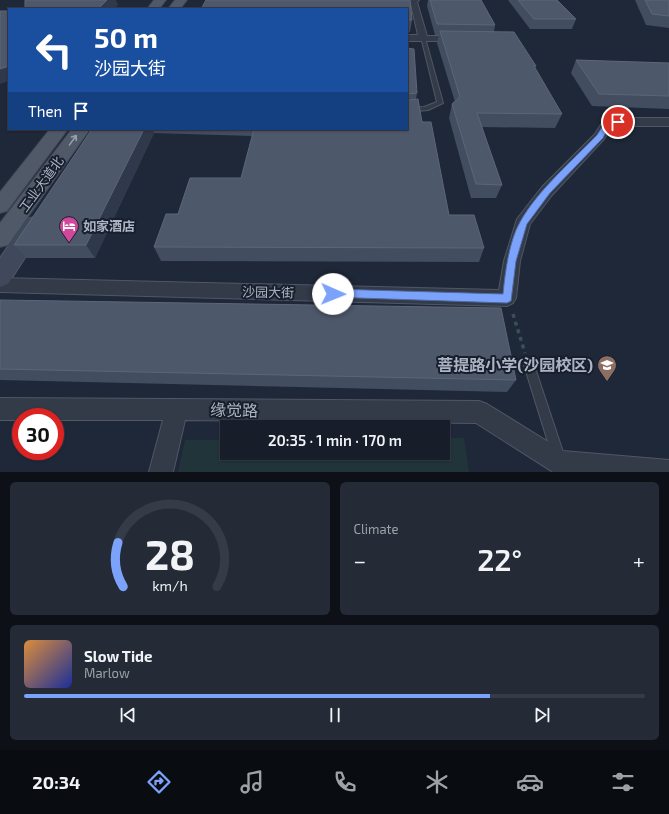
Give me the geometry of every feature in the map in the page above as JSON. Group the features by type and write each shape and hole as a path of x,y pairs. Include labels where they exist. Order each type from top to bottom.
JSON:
{"main road":[{"path":"154,8 160,0"},
{"path":"175,8 181,0"},
{"name":"工业大道北","path":"0,206 59,130"},
{"name":"工业大道北","path":"0,239 80,130"},
{"path":"0,277 96,130"},
{"path":"0,200 19,181"}],"street":[{"path":"415,0 413,1 423,38"},
{"path":"408,38 469,39"},
{"path":"507,298 512,261 523,224 547,191 600,136 606,126 618,122 669,122"},
{"name":"沙园大街","path":"0,286 507,298"},
{"name":"缘觉路","path":"0,409 479,412 560,463 669,472"},
{"path":"161,472 177,409"}],"lane":[{"path":"408,110 418,110 432,107 440,103 423,38"},
{"path":"529,365 560,463"}],"path":[{"path":"507,298 529,365"}],"green space":[{"path":"450,438 464,438 469,472 178,472 185,440 220,440 220,460 450,460"}],"building":[{"path":"25,0 107,0 99,8 25,8"},
{"path":"206,0 410,0 412,20 408,20 408,8 202,8"},
{"path":"430,0 481,0 495,25 437,24"},
{"path":"518,0 557,0 576,19 534,19"},
{"path":"645,0 669,0 669,16 652,14"},
{"path":"0,11 8,11 8,66 0,69"},
{"path":"440,31 514,32 536,66 534,66 562,114 477,113 502,185 476,184 452,104 460,97"},
{"path":"408,48 414,49 417,93 408,94"},
{"path":"576,60 669,63 669,96 599,94"},
{"path":"408,99 418,99 422,122 431,122 449,215 474,215 484,248 154,247 166,214 178,214 190,178 241,178 254,130 408,130"},
{"path":"91,130 144,130 86,245 14,245"},
{"path":"0,300 501,308 516,380 0,369"}],"place":[{"name":"如家酒店","path":"69,243"},
{"name":"菩提路小学(沙园校区)","path":"607,382"}],"route":[{"path":"333,294 507,298 512,261 523,224 547,191 569,170 600,136 606,126 618,122"}]}
